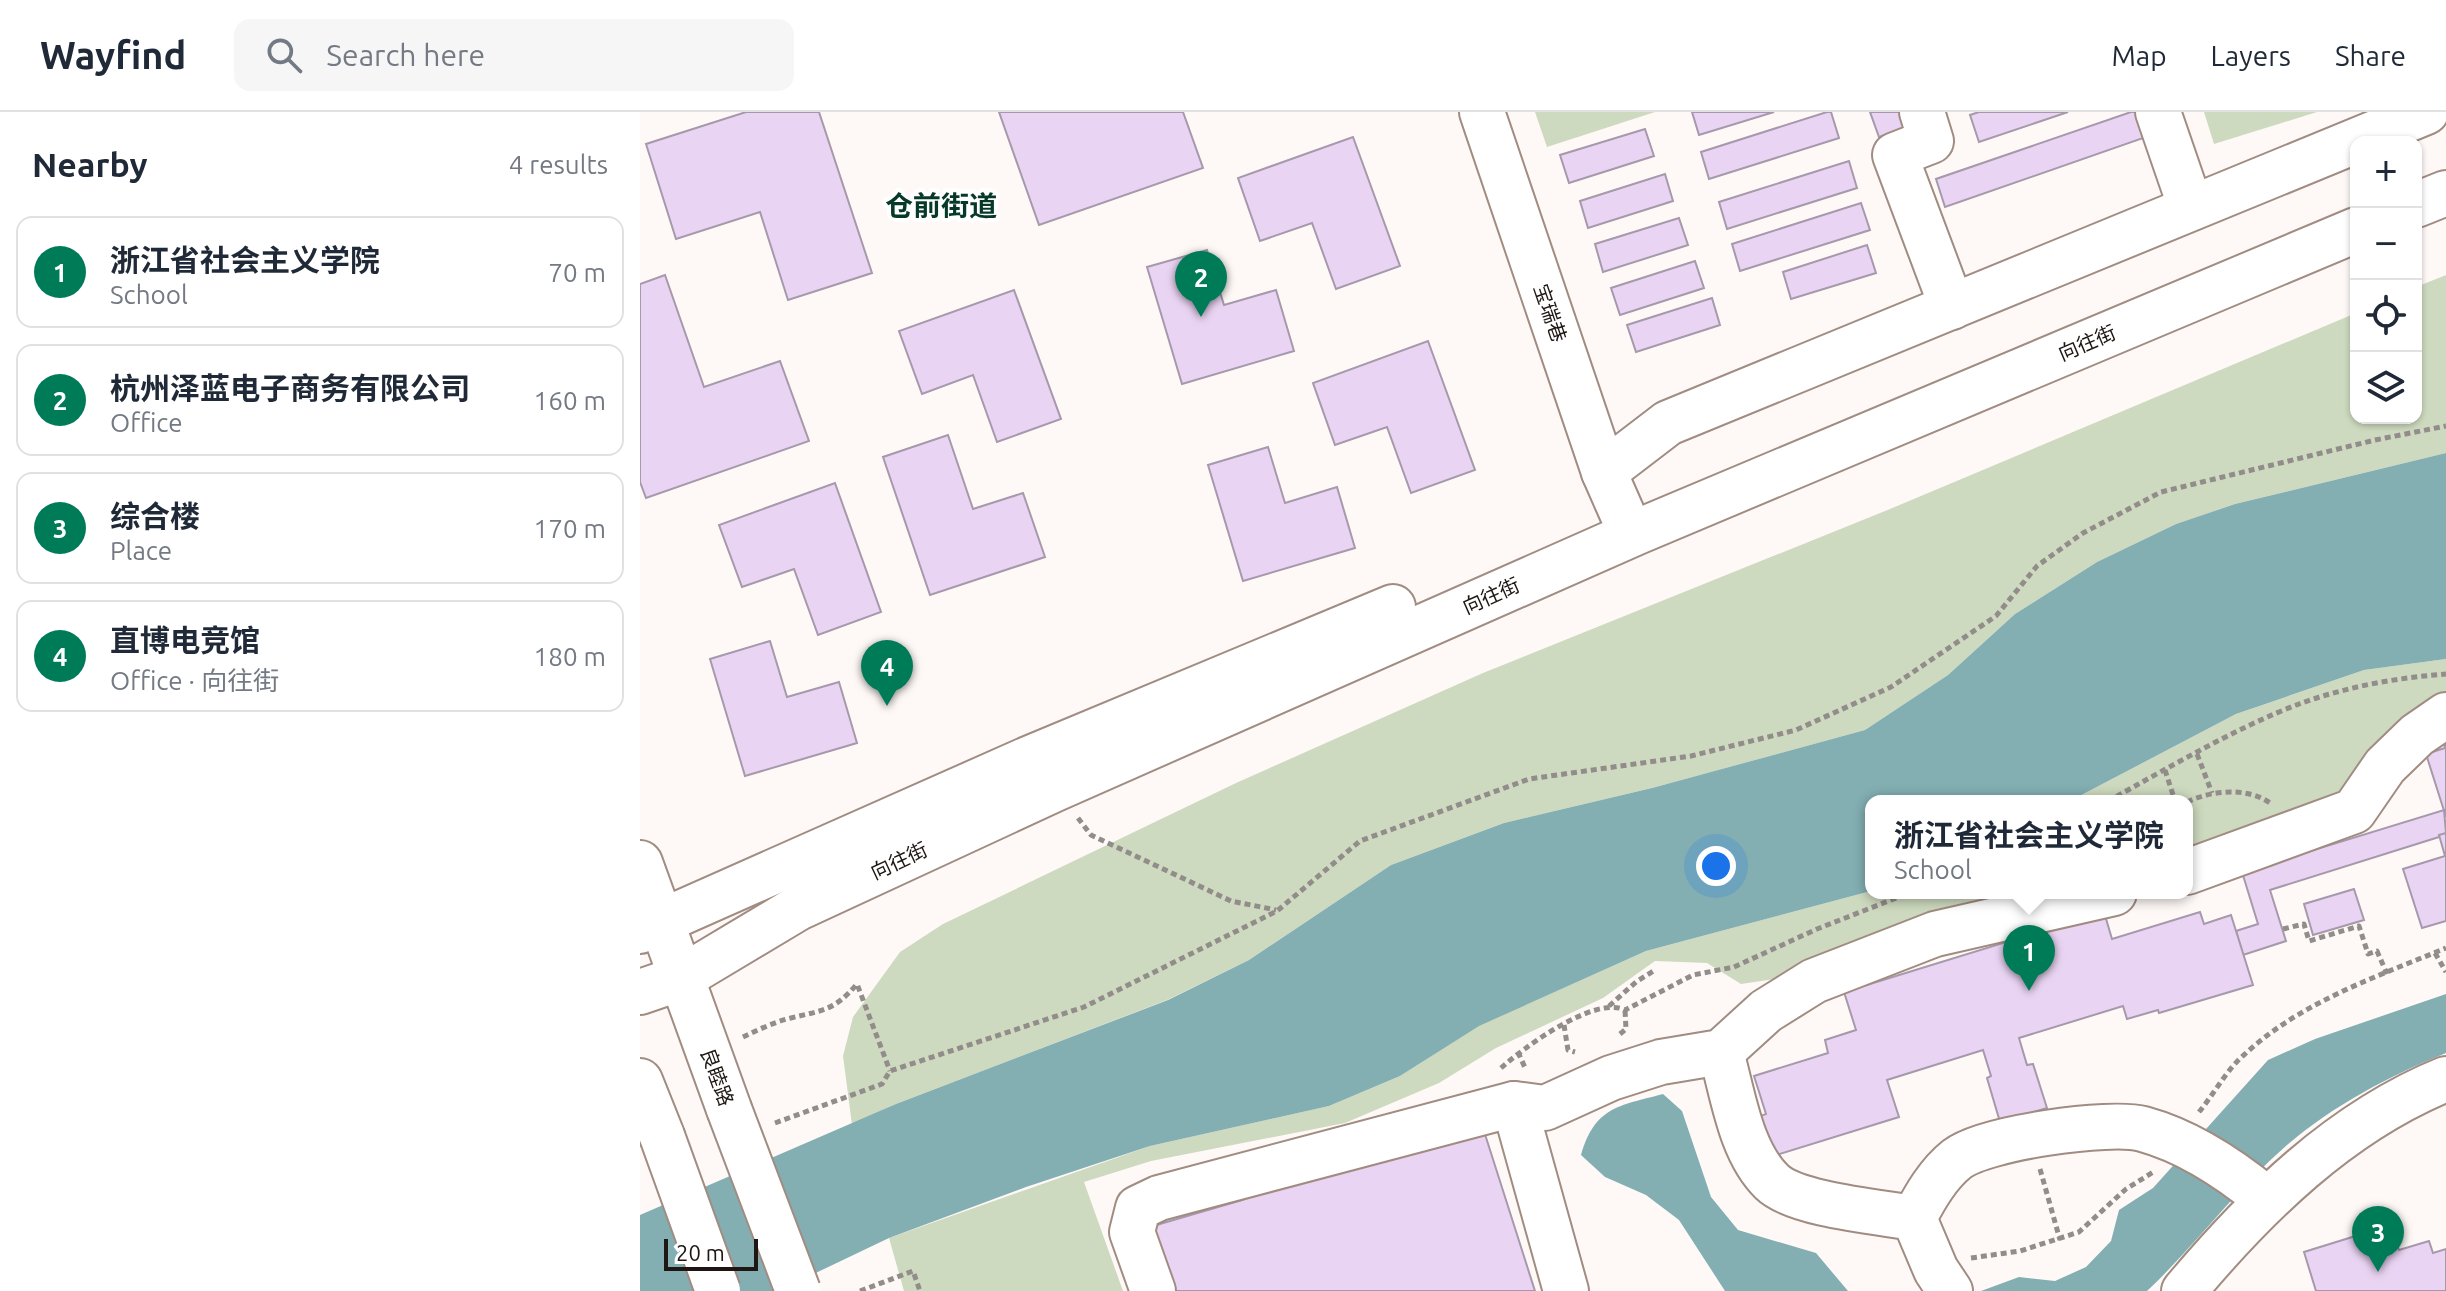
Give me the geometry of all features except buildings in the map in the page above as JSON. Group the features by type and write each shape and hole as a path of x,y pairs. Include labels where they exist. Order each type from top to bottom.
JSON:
{"street":[{"name":"宝瑞巷","path":"1482,112 1604,472 1622,513"},
{"path":"1922,112 1931,141 1895,155 1952,307"},
{"path":"2158,112 2191,208"},
{"path":"1604,472 1668,423 2426,112"},
{"path":"2422,181 2446,171"},
{"path":"2422,203 2446,193"},
{"name":"向往街","path":"651,926 1028,759 2350,210"},
{"name":"向往街","path":"640,992 681,978 798,908 1055,789 1637,532 2350,233"},
{"path":"2193,870 2354,811 2385,766 2417,735 2446,715"},
{"name":"良睦路","path":"640,863 651,926 681,978 798,1291"},
{"path":"1153,1291 1132,1232 1138,1208 1159,1198 1502,1090 1545,1108 1611,1078 1661,1062 1721,1052 1766,1011 1814,981 1935,934 2088,899"},
{"path":"1721,1052 1750,1150 1773,1184 1810,1201 1914,1218"},
{"path":"2184,1291 2260,1194 2343,1137 2446,1079"},
{"path":"640,1081 718,1291"},
{"path":"1502,1090 1566,1291"},
{"path":"1914,1218 1927,1193 1959,1157 2030,1134 2140,1128 2184,1144 2260,1194"},
{"path":"1914,1218 1936,1270 1949,1289"}],"path":[{"path":"707,1051 789,1018 822,1013 842,1000 857,984 890,1071 1084,1007 1277,911 1360,841 1529,779 1691,756 1796,730 1891,687 1996,616 2037,566 2083,533 2161,492 2446,426"},
{"path":"2119,795 2197,754 2328,694 2403,678 2446,674"},
{"path":"2197,754 2212,793"},
{"path":"2165,770 2173,795"},
{"path":"1055,789 1091,835 1231,901 1277,911"},
{"path":"2193,800 2212,793 2256,795 2269,801 2288,835"},
{"path":"1502,1090 1518,1052 1590,1010 1625,1010 1693,975 1734,967 1817,929 1894,899"},
{"path":"2283,929 2304,924 2309,941 2359,926 2368,954 2377,951 2387,974"},
{"path":"2435,953 2446,972"},
{"path":"1608,1008 1628,988 1655,970"},
{"path":"1564,1025 1568,1050 1588,1053"},
{"path":"1518,1052 1522,1061"},
{"path":"2030,1134 2060,1240"},
{"path":"860,1291 913,1271 920,1291"}],"green space":[{"path":"1535,112 1655,112 1547,147"},
{"path":"2204,112 2317,112 2214,144"},
{"path":"2446,275 2446,453 2235,504 2176,524 2097,562 2015,614 1948,675 1865,730 1652,788 1504,823 1391,865 1249,960 1167,1000 896,1104 852,1125 843,1056 853,1017 900,952 943,924 1236,783 1483,673 1890,509 2350,316 2350,424 2422,424 2422,285"},
{"path":"2446,659 2446,697 2333,805 2193,851 2193,795 2081,795 2236,714 2364,670"},
{"path":"1865,893 1865,899 2036,899 1803,975 1741,984 1707,963 1655,961 1603,998 1496,1048 1439,1083 1345,1123 1151,1161 1084,1182 1123,1291 904,1291 889,1238 1150,1146 1329,1106 1400,1076 1478,1026 1646,951"}],"water":[{"path":"2446,453 2446,659 2364,670 2236,714 2081,795 1865,795 1865,893 1646,951 1479,1026 1400,1076 1329,1106 1150,1146 1026,1187 889,1238 778,1291 640,1291 640,1215 896,1104 1168,1000 1249,960 1391,865 1504,823 1652,788 1865,730 1948,675 2015,614 2097,562 2176,524 2235,504"},
{"path":"2446,994 2446,1053 2363,1093 2287,1145 2250,1180 2147,1291 1981,1291 2019,1277 2055,1281 2086,1267 2111,1241 2119,1210 2153,1188 2268,1060 2315,1039"},
{"path":"1663,1094 1682,1111 1711,1197 1738,1230 1816,1253 1848,1291 1725,1291 1679,1220 1646,1195 1605,1177 1581,1155 1593,1127 1610,1111"}],"place":[{"name":"杭州泽蓝电子商务有限公司","path":"1201,317"},
{"name":"直博电竞馆","path":"887,706"},
{"name":"浙江省社会主义学院","path":"2029,991"},
{"name":"综合楼","path":"2378,1272"}],"district":[{"name":"仓前街道","path":"941,206"}]}
